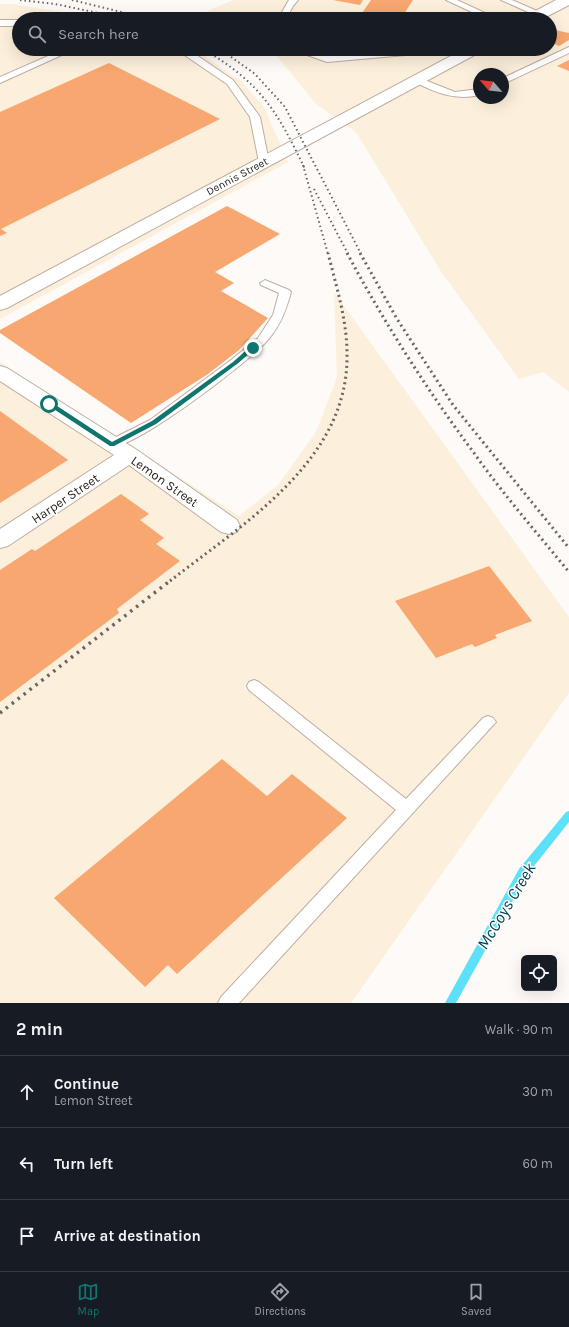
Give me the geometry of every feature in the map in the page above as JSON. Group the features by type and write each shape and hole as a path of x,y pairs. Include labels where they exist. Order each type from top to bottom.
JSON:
{"street":[{"path":"545,12 567,0"},
{"path":"557,15 569,16"},
{"name":"Dennis Street","path":"0,304 462,56"},
{"name":"Lemon Street","path":"0,372 120,450 229,526"},
{"name":"Harper Street","path":"0,540 120,450"}],"lane":[{"path":"286,12 294,0"},
{"path":"450,0 473,12"},
{"path":"505,0 536,12"},
{"path":"0,23 12,23"},
{"path":"557,56 569,50"},
{"path":"0,80 55,56"},
{"path":"192,56 230,82 255,117 264,162"},
{"path":"317,56 327,59 361,56"},
{"path":"509,78 556,56"},
{"path":"417,80 451,95 473,94"},
{"path":"120,450 235,363 262,340 280,316 285,292 265,283"},
{"path":"254,686 407,809"},
{"path":"227,1003 488,722"}],"shaded area":[{"path":"233,0 569,0 569,392 543,372 519,379 440,270 356,132 316,104 277,56 557,56 557,12 206,12"},
{"path":"0,4 12,4 62,12 12,12 12,56 204,56 242,82 264,107 288,162 0,319"},
{"path":"334,292 569,617 569,693 351,1003 0,1003 0,362 239,516 278,485 316,432 337,377"}],"building":[{"path":"333,0 363,0 360,5"},
{"path":"371,0 413,0 405,12 363,12"},
{"path":"557,30 569,33 569,40 559,46 557,45"},
{"path":"569,60 569,71 557,66"},
{"path":"109,63 220,119 1,229 7,233 0,236 0,112"},
{"path":"227,206 280,234 215,272 234,283 221,291 268,318 239,350 208,374 131,423 0,333 0,330"},
{"path":"0,411 68,460 0,503"},
{"path":"121,494 149,514 140,520 164,538 156,544 180,561 117,609 119,613 0,702 0,570 32,549 35,551"},
{"path":"489,566 532,621 495,635 497,638 475,647 472,644 436,658 395,601"},
{"path":"222,759 267,796 292,774 347,818 177,974 168,965 145,987 54,898"}],"waterway":[{"name":"McCoys Creek","path":"450,1003 523,872 569,815"}],"railway":[{"path":"20,0 55,4 93,12"},
{"path":"72,0 121,12"},
{"path":"214,56 239,74 265,100 276,115 303,165"},
{"path":"230,56 255,74 285,107 361,254"},
{"path":"303,165 305,169"},
{"path":"303,165 328,254"},
{"path":"314,189 348,254"},
{"path":"170,581 259,512 287,486 311,457 331,426 343,392 347,341 338,290 328,253"},
{"path":"347,253 391,330 440,405 520,513 569,572"},
{"path":"360,253 397,319 453,405 569,548"},
{"path":"0,713 171,580"}],"route":[{"path":"49,404 112,444 154,423 253,348"}]}
